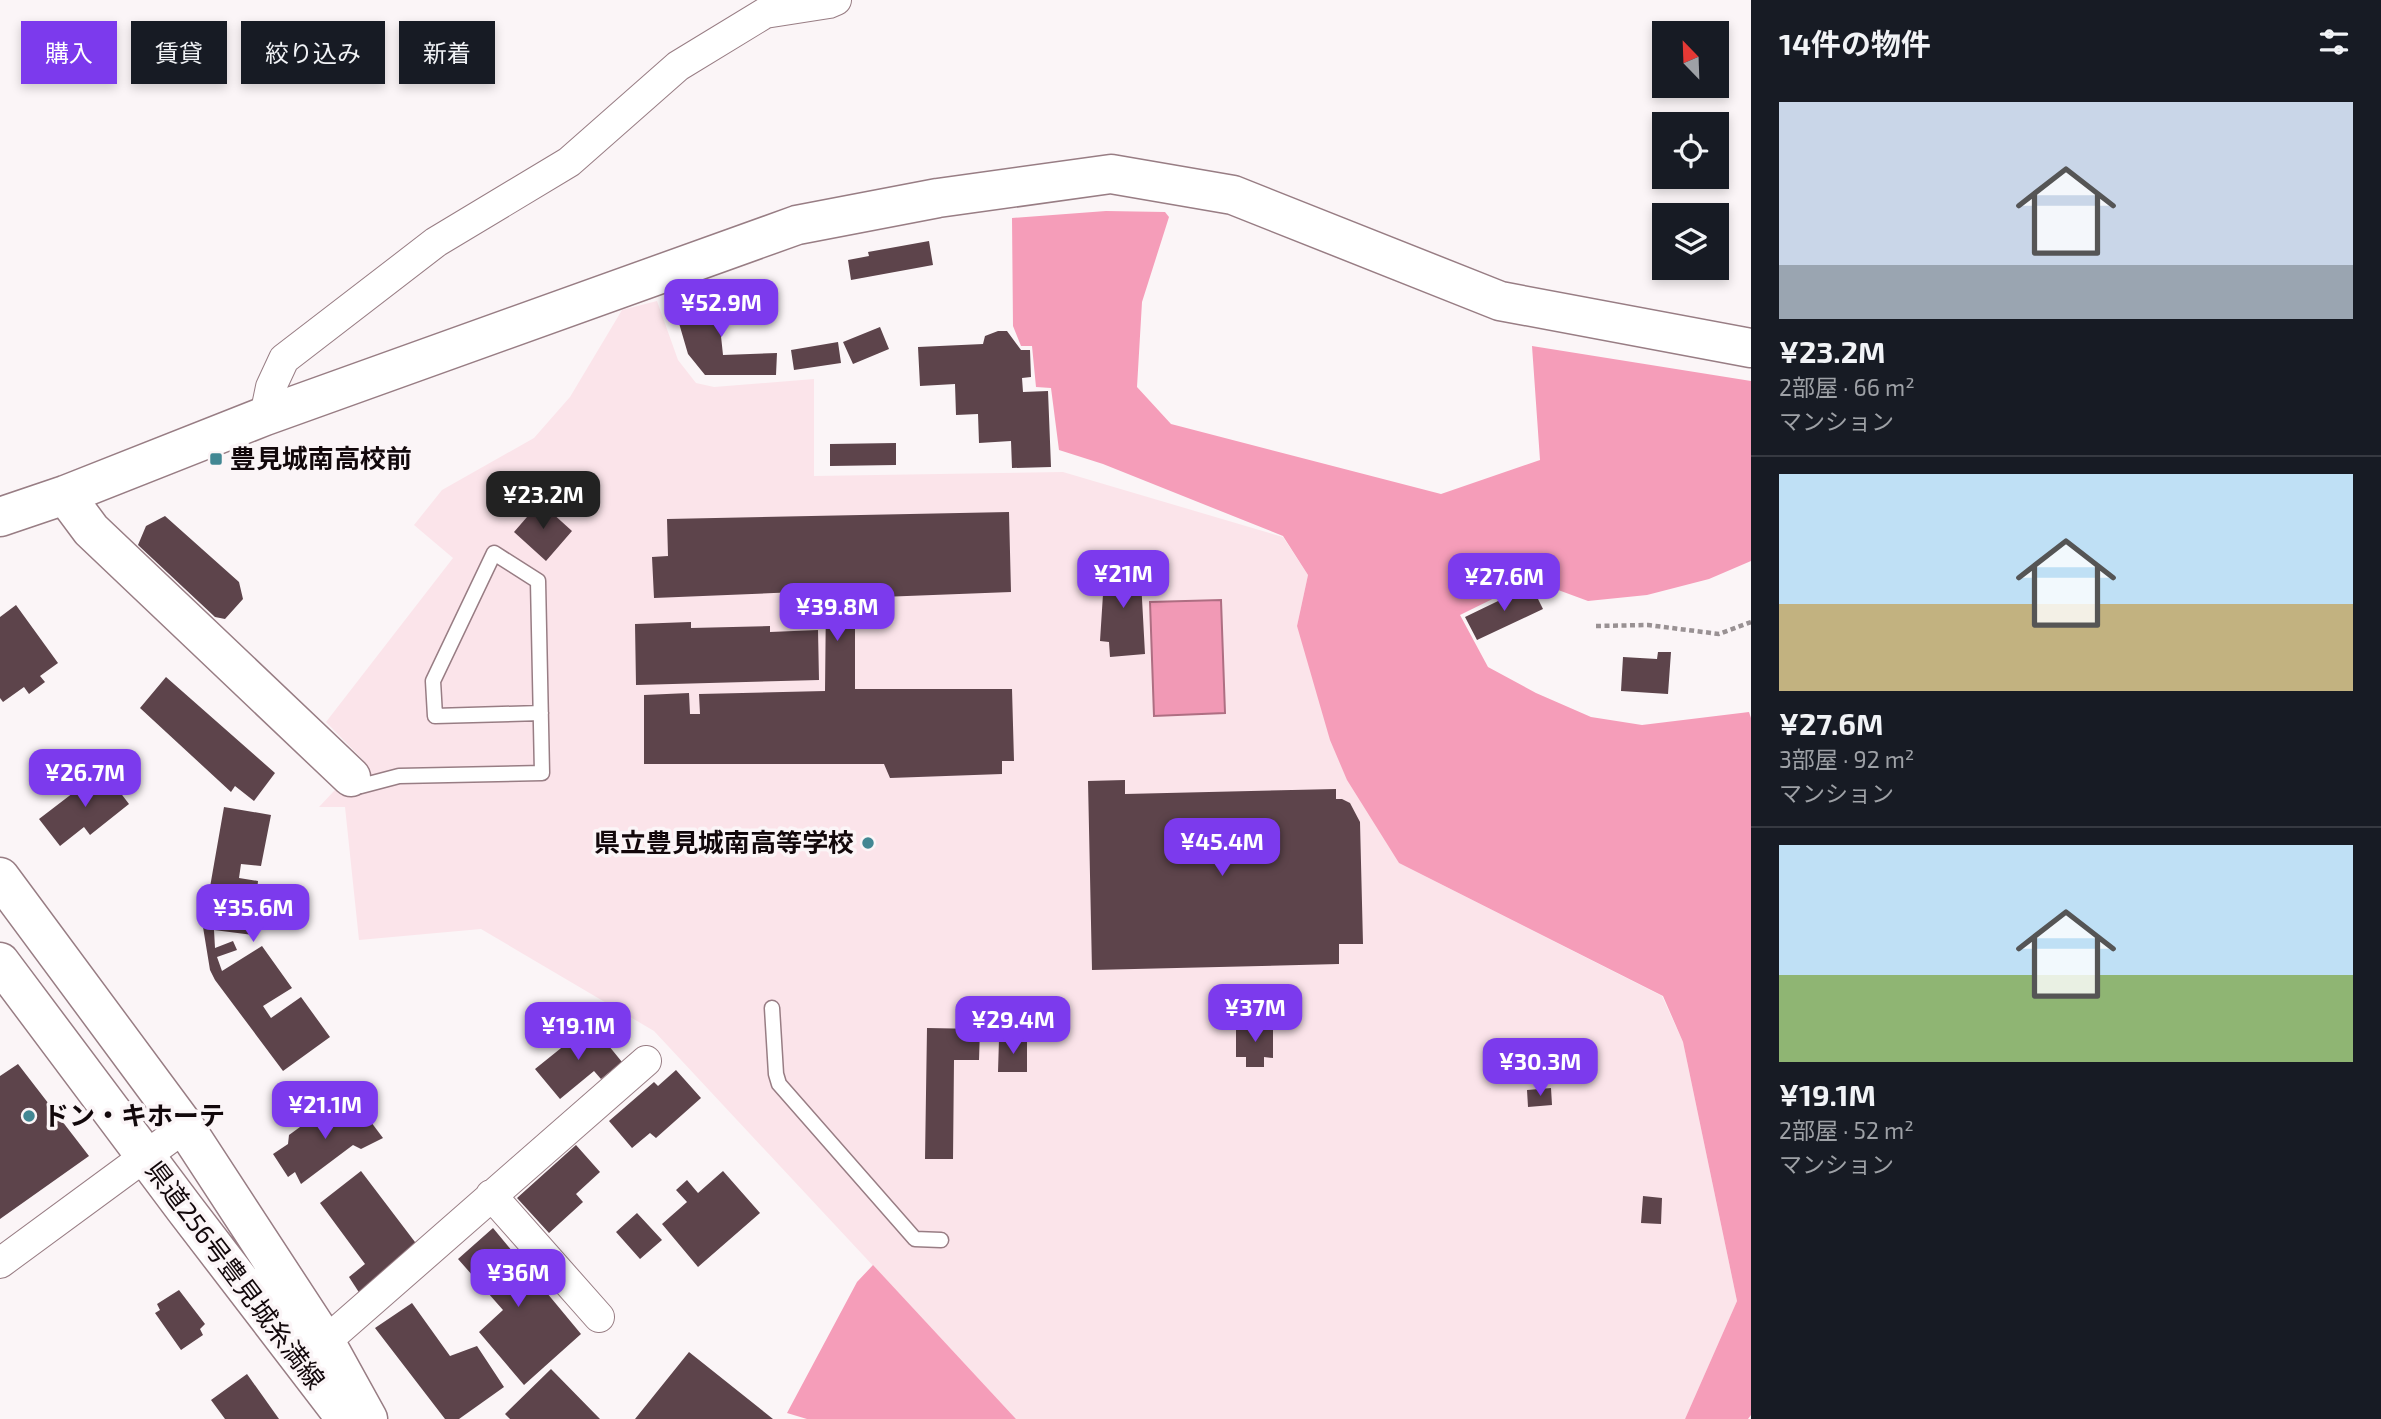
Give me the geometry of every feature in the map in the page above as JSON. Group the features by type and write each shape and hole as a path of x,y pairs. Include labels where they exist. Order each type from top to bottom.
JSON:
{"street":[{"path":"265,416 271,387 284,359 436,242 569,162 678,66 765,13 836,0"},
{"path":"0,517 65,495 265,416 797,225 939,198 1111,174 1233,195 1500,301 1751,348"},
{"path":"65,495 91,530 356,782"},
{"name":"県道256号豊見城糸満線","path":"0,877 185,1127 313,1352 346,1419"},
{"name":"県道256号豊見城糸満線","path":"0,962 144,1156 368,1419"},
{"path":"313,1352 646,1061"},
{"path":"0,1262 185,1127"},
{"path":"491,1195 599,1317"}],"lane":[{"path":"356,782 399,776 542,773 541,713 538,581 494,553 433,681 435,716 541,713"},
{"path":"772,1008 779,1084 915,1239 942,1240"}],"path":[{"path":"1596,626 1648,625 1719,634 1751,622"}],"shaded area":[{"path":"1106,211 1165,212 1169,217 1142,302 1137,387 1171,424 1441,494 1540,460 1532,346 1751,381 1751,561 1709,579 1647,595 1588,601 1531,580 1460,615 1488,667 1536,693 1591,717 1642,725 1749,712 1751,1415 1748,1419 1685,1419 1737,1301 1683,1042 1663,996 1399,863 1347,780 1330,740 1297,626 1308,575 1283,536 1103,464 1059,450 1051,388 1036,387 1032,346 1021,346 1013,326 1012,218"},
{"name":"県立豊見城南高等学校","path":"657,301 678,360 696,383 714,387 814,379 814,476 1063,472 1283,537 1308,575 1297,626 1399,863 1662,996 1683,1042 1737,1301 1685,1419 1016,1419 654,1031 481,929 359,940 345,807 319,807 363,760 326,722 453,558 414,525 442,490 534,438 570,397 622,310"},
{"path":"1221,600 1225,713 1154,716 1150,602"},
{"path":"873,1265 1016,1419 807,1419 787,1413 857,1282"}],"building":[{"path":"929,241 933,265 851,280 848,260 869,256 868,252"},
{"path":"745,289 753,310 719,317 723,355 777,353 776,375 705,375 688,354 676,313"},
{"path":"880,327 889,349 853,364 843,342"},
{"path":"1007,331 1021,350 1030,350 1031,377 1022,378 1023,392 1048,391 1051,467 1012,468 1011,441 979,443 978,414 956,415 955,384 920,386 918,347 983,344 985,336"},
{"path":"838,342 841,363 794,370 791,350"},
{"path":"896,443 896,465 830,466 830,444"},
{"path":"540,502 572,531 546,561 514,532"},
{"path":"1009,512 1011,592 855,598 855,689 1012,689 1014,761 1002,761 1002,774 890,778 884,764 644,764 644,695 689,693 690,714 700,714 699,694 825,691 826,598 821,591 654,598 652,557 668,556 667,519"},
{"path":"165,516 239,582 243,599 225,619 215,617 138,545 146,526"},
{"path":"1140,562 1145,654 1110,657 1109,642 1100,641 1105,563"},
{"path":"1531,585 1543,609 1477,640 1465,617"},
{"path":"16,605 58,663 40,676 45,682 29,694 24,687 3,702 0,698 0,617"},
{"path":"691,622 691,628 770,626 770,632 818,630 819,680 636,685 635,624"},
{"path":"1658,652 1671,652 1668,694 1621,691 1623,657 1657,659"},
{"path":"166,677 275,773 254,801 235,786 231,792 140,708"},
{"path":"103,770 129,804 90,835 84,827 60,846 39,819"},
{"path":"1125,780 1125,794 1336,789 1336,799 1350,803 1360,822 1363,944 1339,944 1339,964 1092,970 1088,781"},
{"path":"224,807 271,815 261,866 241,864 239,878 258,881 253,935 214,930 215,948 233,941 237,950 217,957 222,971 262,946 292,988 263,1006 271,1018 301,997 330,1037 283,1071 210,970 203,927"},
{"path":"591,1024 622,1062 601,1079 594,1071 560,1099 535,1069"},
{"path":"1236,1024 1273,1025 1273,1058 1264,1057 1264,1067 1246,1067 1246,1057 1236,1057"},
{"path":"927,1028 980,1029 979,1060 954,1060 953,1159 925,1159"},
{"path":"999,1039 1027,1039 1027,1072 998,1072"},
{"name":"ドン・キホーテ","path":"18,1064 89,1156 0,1219 0,1076"},
{"path":"676,1070 701,1098 656,1138 650,1133 632,1148 609,1121 654,1082 658,1086"},
{"path":"1551,1088 1552,1105 1528,1107 1527,1090"},
{"path":"333,1103 344,1108 351,1119 365,1114 383,1138 361,1149 353,1145 301,1184 295,1172 288,1177 273,1154 288,1144 289,1135"},
{"path":"576,1145 600,1172 576,1194 583,1202 549,1233 517,1198"},
{"path":"361,1171 418,1246 360,1294 349,1277 365,1264 320,1203"},
{"path":"723,1171 760,1213 698,1267 662,1224 687,1202 676,1190 687,1180 698,1193"},
{"path":"1643,1196 1662,1198 1661,1224 1641,1223"},
{"path":"637,1213 662,1240 640,1259 616,1232"},
{"path":"493,1228 581,1334 524,1385 479,1332 503,1310 458,1259"},
{"path":"179,1290 205,1324 200,1329 203,1335 181,1350 155,1313 160,1310 157,1304"},
{"path":"412,1303 450,1356 477,1346 504,1387 459,1419 445,1419 375,1328"},
{"path":"689,1352 773,1419 635,1419"},
{"path":"551,1369 600,1419 510,1419 505,1414"},
{"path":"247,1374 279,1419 225,1419 211,1400"}],"place":[{"name":"豊見城南高校前","path":"216,459"},
{"name":"県立豊見城南高等学校","path":"868,843"},
{"name":"ドン・キホーテ","path":"29,1116"}]}
